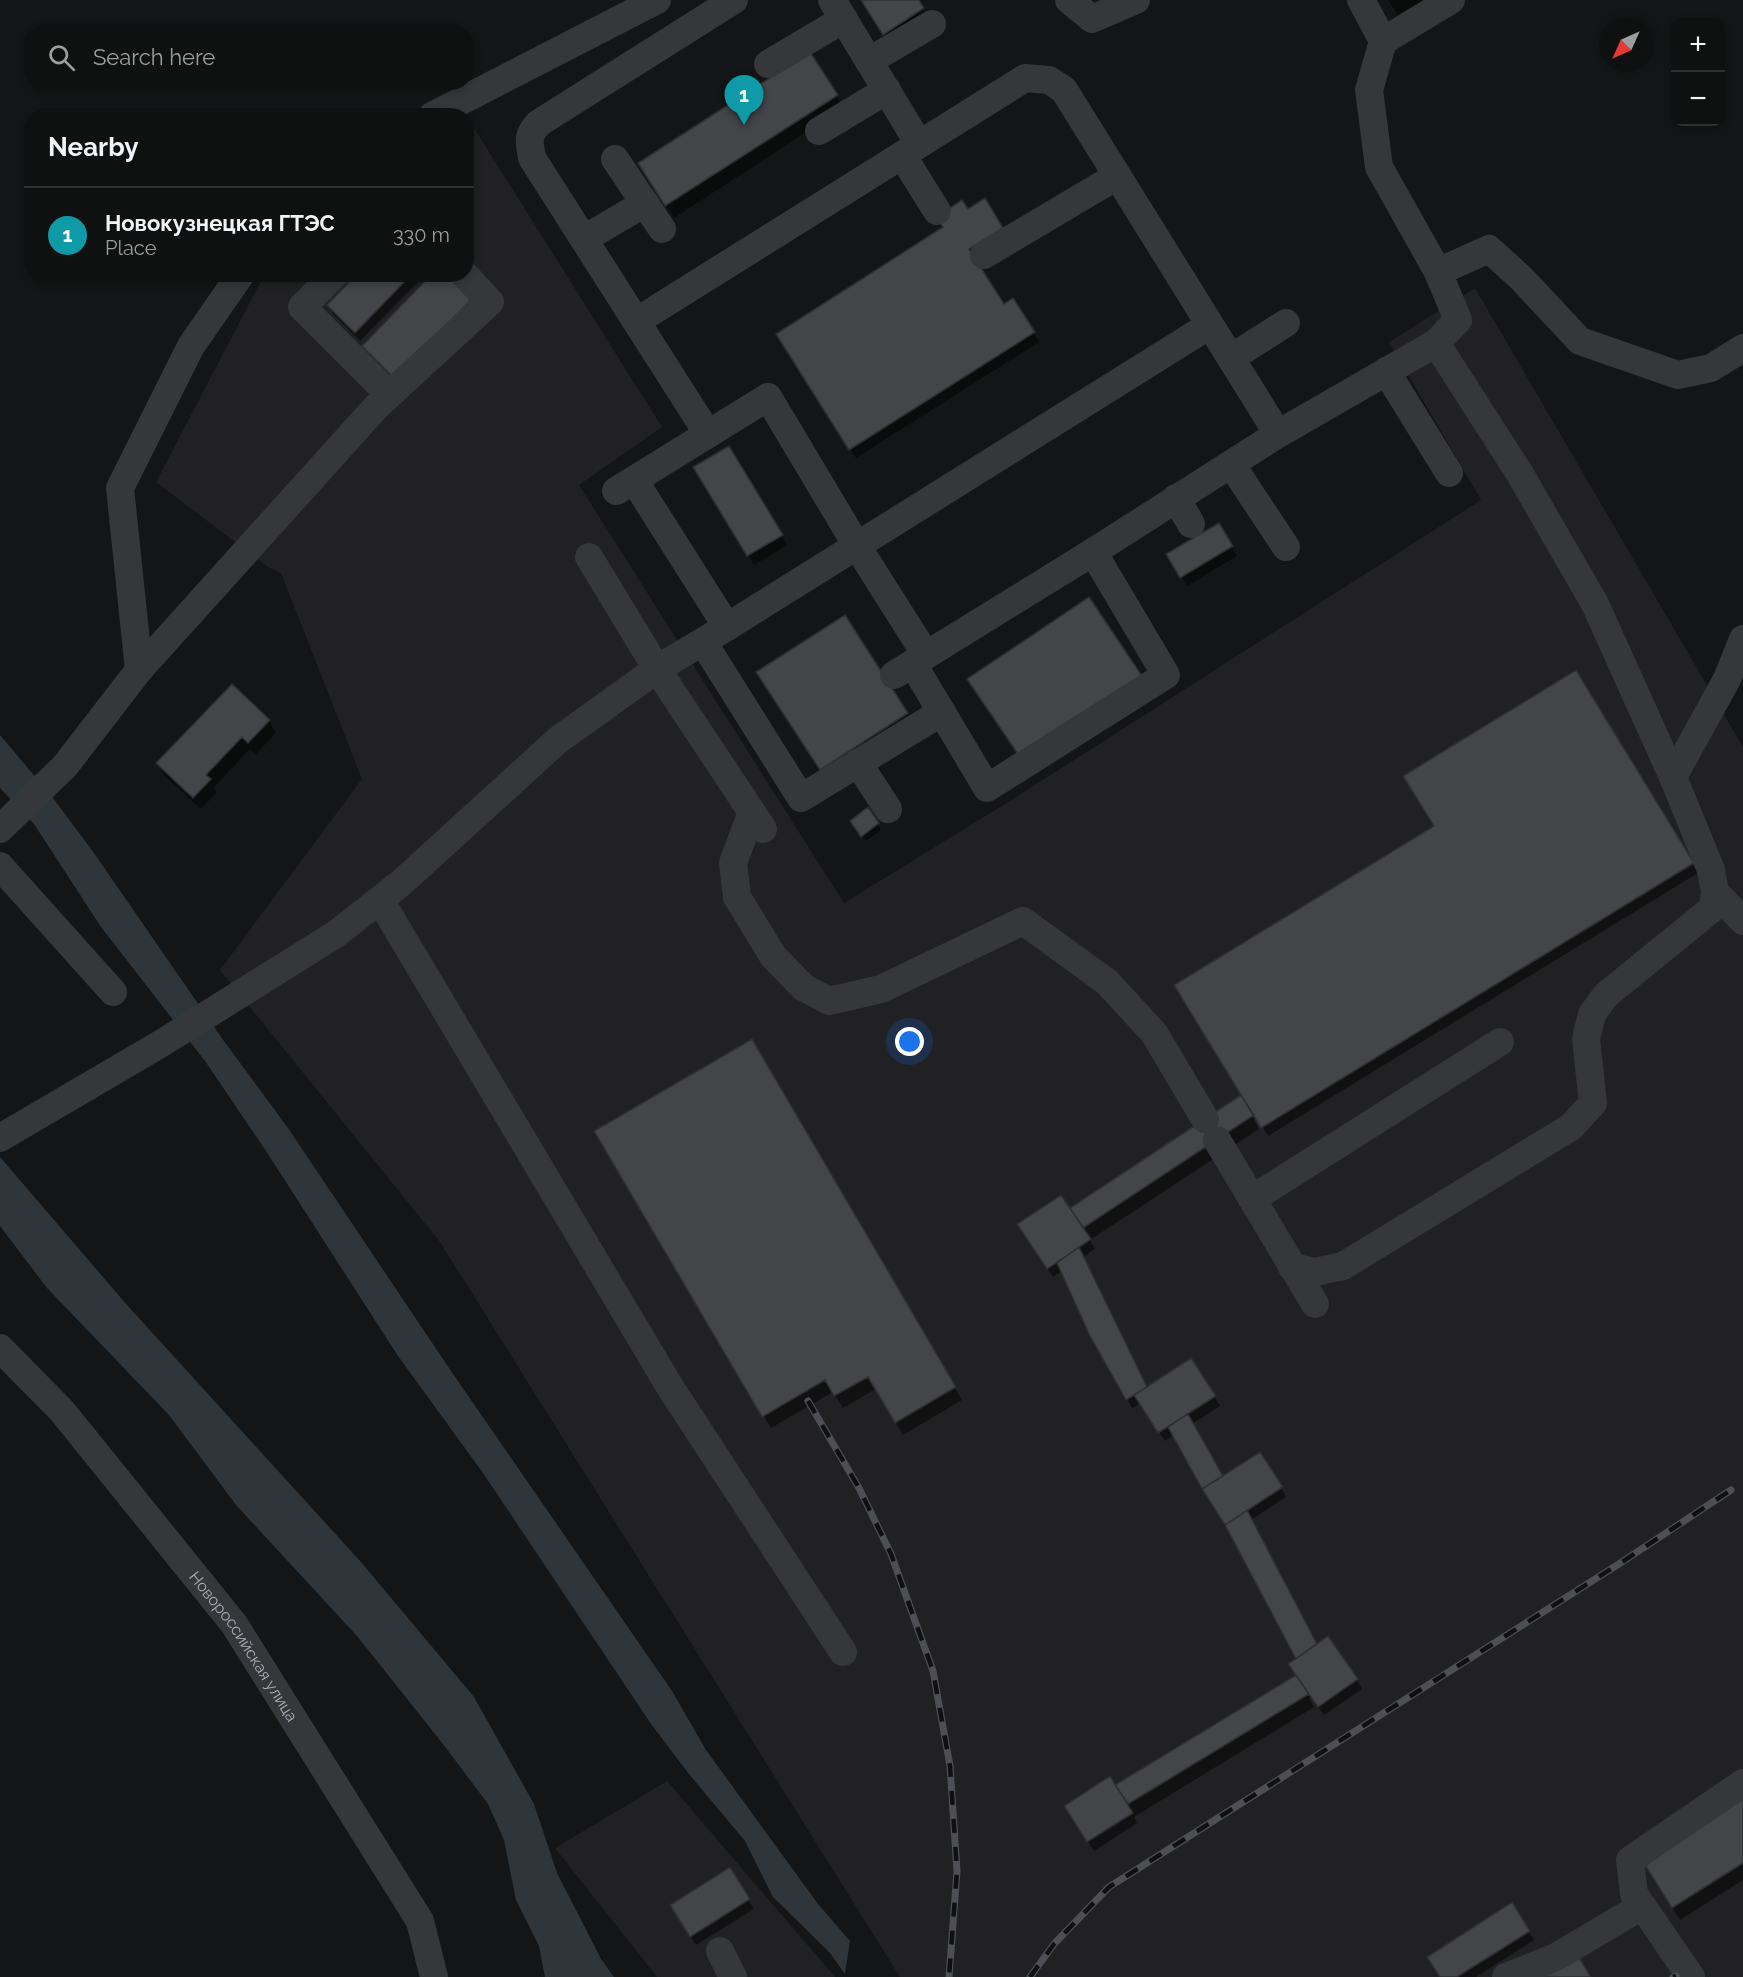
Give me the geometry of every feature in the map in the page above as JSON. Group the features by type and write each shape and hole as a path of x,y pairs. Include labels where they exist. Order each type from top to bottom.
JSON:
{"street":[{"path":"448,108 657,0"},
{"path":"708,434 532,158 529,143 531,131 540,123 734,0"},
{"path":"1069,0 1092,19 1136,0"},
{"path":"1361,0 1383,41"},
{"path":"911,665 1278,434 1436,343 1458,320 1438,272 1379,167 1369,90 1383,41 1451,0"},
{"path":"768,64 838,10 887,90 937,211"},
{"path":"869,61 932,24"},
{"path":"637,321 1025,78 1049,80 1064,90 1278,434"},
{"path":"819,130 887,90"},
{"path":"615,159 662,229"},
{"path":"984,255 1118,176"},
{"path":"584,239 645,203"},
{"path":"1438,272 1489,249 1522,279 1580,341 1678,375 1711,368 1743,348"},
{"path":"140,670 120,488 191,346 235,282"},
{"path":"327,282 302,307 389,394"},
{"path":"7,823 65,766 140,670 389,394 490,302 471,282"},
{"path":"1231,358 1286,323"},
{"path":"8,1132 162,1043 336,934 401,883 558,740 657,669 1210,325"},
{"path":"1292,1267 1315,1272 1343,1266 1571,1127 1593,1103 1586,1039 1592,1014 1606,994 1713,908 1733,905 1712,870 1595,604 1520,474 1436,343"},
{"path":"1386,371 1449,473"},
{"path":"942,712 801,798 715,634 625,485 768,397 857,546 911,665 942,712 987,788 1166,675 1093,552"},
{"path":"1231,464 1286,547"},
{"path":"1176,498 1191,524"},
{"path":"589,557 657,669 758,821 733,863 736,897 773,956 803,987 829,1001 881,989 1023,921 1107,982 1154,1033 1316,1304"},
{"path":"1673,777 1726,680 1743,639"},
{"path":"858,764 888,809"},
{"path":"0,866 112,992"},
{"path":"380,900 670,1387 843,1652"},
{"path":"1252,1199 1500,1042"},
{"name":"Новороссийская улица","path":"0,1348 62,1411 234,1624 420,1921 434,1977"},
{"path":"1691,1977 1634,1894 1630,1860 1743,1783"},
{"path":"1506,1977 1556,1957 1642,1906"},
{"path":"720,1951 733,1977"}],"shaded area":[{"path":"474,128 662,427 579,485 844,903 1013,799 1481,500 1389,342 1475,288 1743,747 1743,1977 900,1977 440,1242 220,970 362,779 281,573 268,567 156,482 260,283 474,282"},
{"path":"0,735 53,798 94,853 221,1037 288,1128 451,1371 672,1691 706,1750 818,1904 850,1941 845,1974 830,1953 773,1897 745,1841 651,1724 483,1473 398,1356 205,1061 101,927 34,824 0,788"},
{"path":"0,1157 127,1305 361,1562 474,1697 534,1804 557,1873 601,1959 614,1977 545,1977 539,1946 516,1900 504,1840 488,1804 357,1636 236,1505 169,1415 47,1288 0,1226"},
{"path":"667,1781 835,1977 657,1977 555,1848"}],"building":[{"path":"861,0 919,0 924,8 883,35"},
{"path":"810,52 838,95 665,206 638,163"},
{"path":"985,198 1003,228 969,249 1004,304 1013,298 1035,332 849,450 776,334 943,227 936,217 962,200 968,209"},
{"path":"349,282 404,282 355,333 327,305"},
{"path":"424,282 455,282 472,299 394,378 362,346"},
{"path":"729,446 783,535 747,556 693,467"},
{"path":"1219,523 1233,546 1180,578 1166,554"},
{"path":"1089,597 1144,679 1022,760 967,679"},
{"path":"845,615 908,713 820,770 756,672"},
{"path":"1576,670 1694,863 1261,1128 1174,985 1434,826 1403,776"},
{"path":"232,684 270,720 248,743 242,737 206,775 211,779 193,798 156,763"},
{"path":"868,807 879,823 861,837 850,821"},
{"path":"752,1039 956,1387 895,1423 868,1377 834,1396 825,1380 762,1417 594,1131"},
{"path":"1241,1095 1254,1115 1083,1228 1070,1208"},
{"path":"1061,1195 1091,1239 1047,1269 1017,1224"},
{"path":"1079,1247 1147,1387 1126,1400 1090,1336 1057,1263"},
{"path":"1191,1358 1216,1396 1158,1433 1134,1395"},
{"path":"1188,1414 1223,1476 1202,1489 1168,1427"},
{"path":"1260,1452 1283,1487 1225,1525 1202,1489"},
{"path":"1247,1510 1317,1644 1296,1659 1225,1525"},
{"path":"1328,1636 1358,1679 1318,1707 1288,1664"},
{"path":"1296,1675 1309,1694 1128,1804 1115,1785"},
{"path":"1110,1776 1133,1813 1087,1842 1064,1806"},
{"path":"1743,1799 1743,1863 1672,1908 1643,1862"},
{"path":"730,1867 750,1899 690,1937 670,1905"},
{"path":"1512,1902 1530,1931 1457,1977 1440,1977 1427,1957"},
{"path":"1575,1951 1591,1977 1534,1977"}],"railway":[{"path":"808,1401 859,1488 891,1554 933,1671 950,1766 957,1871 949,1977"},
{"path":"1030,1977 1054,1944 1109,1887 1622,1562 1731,1490"}],"place":[{"name":"Новокузнецкая ГТЭС","path":"744,125"}]}
